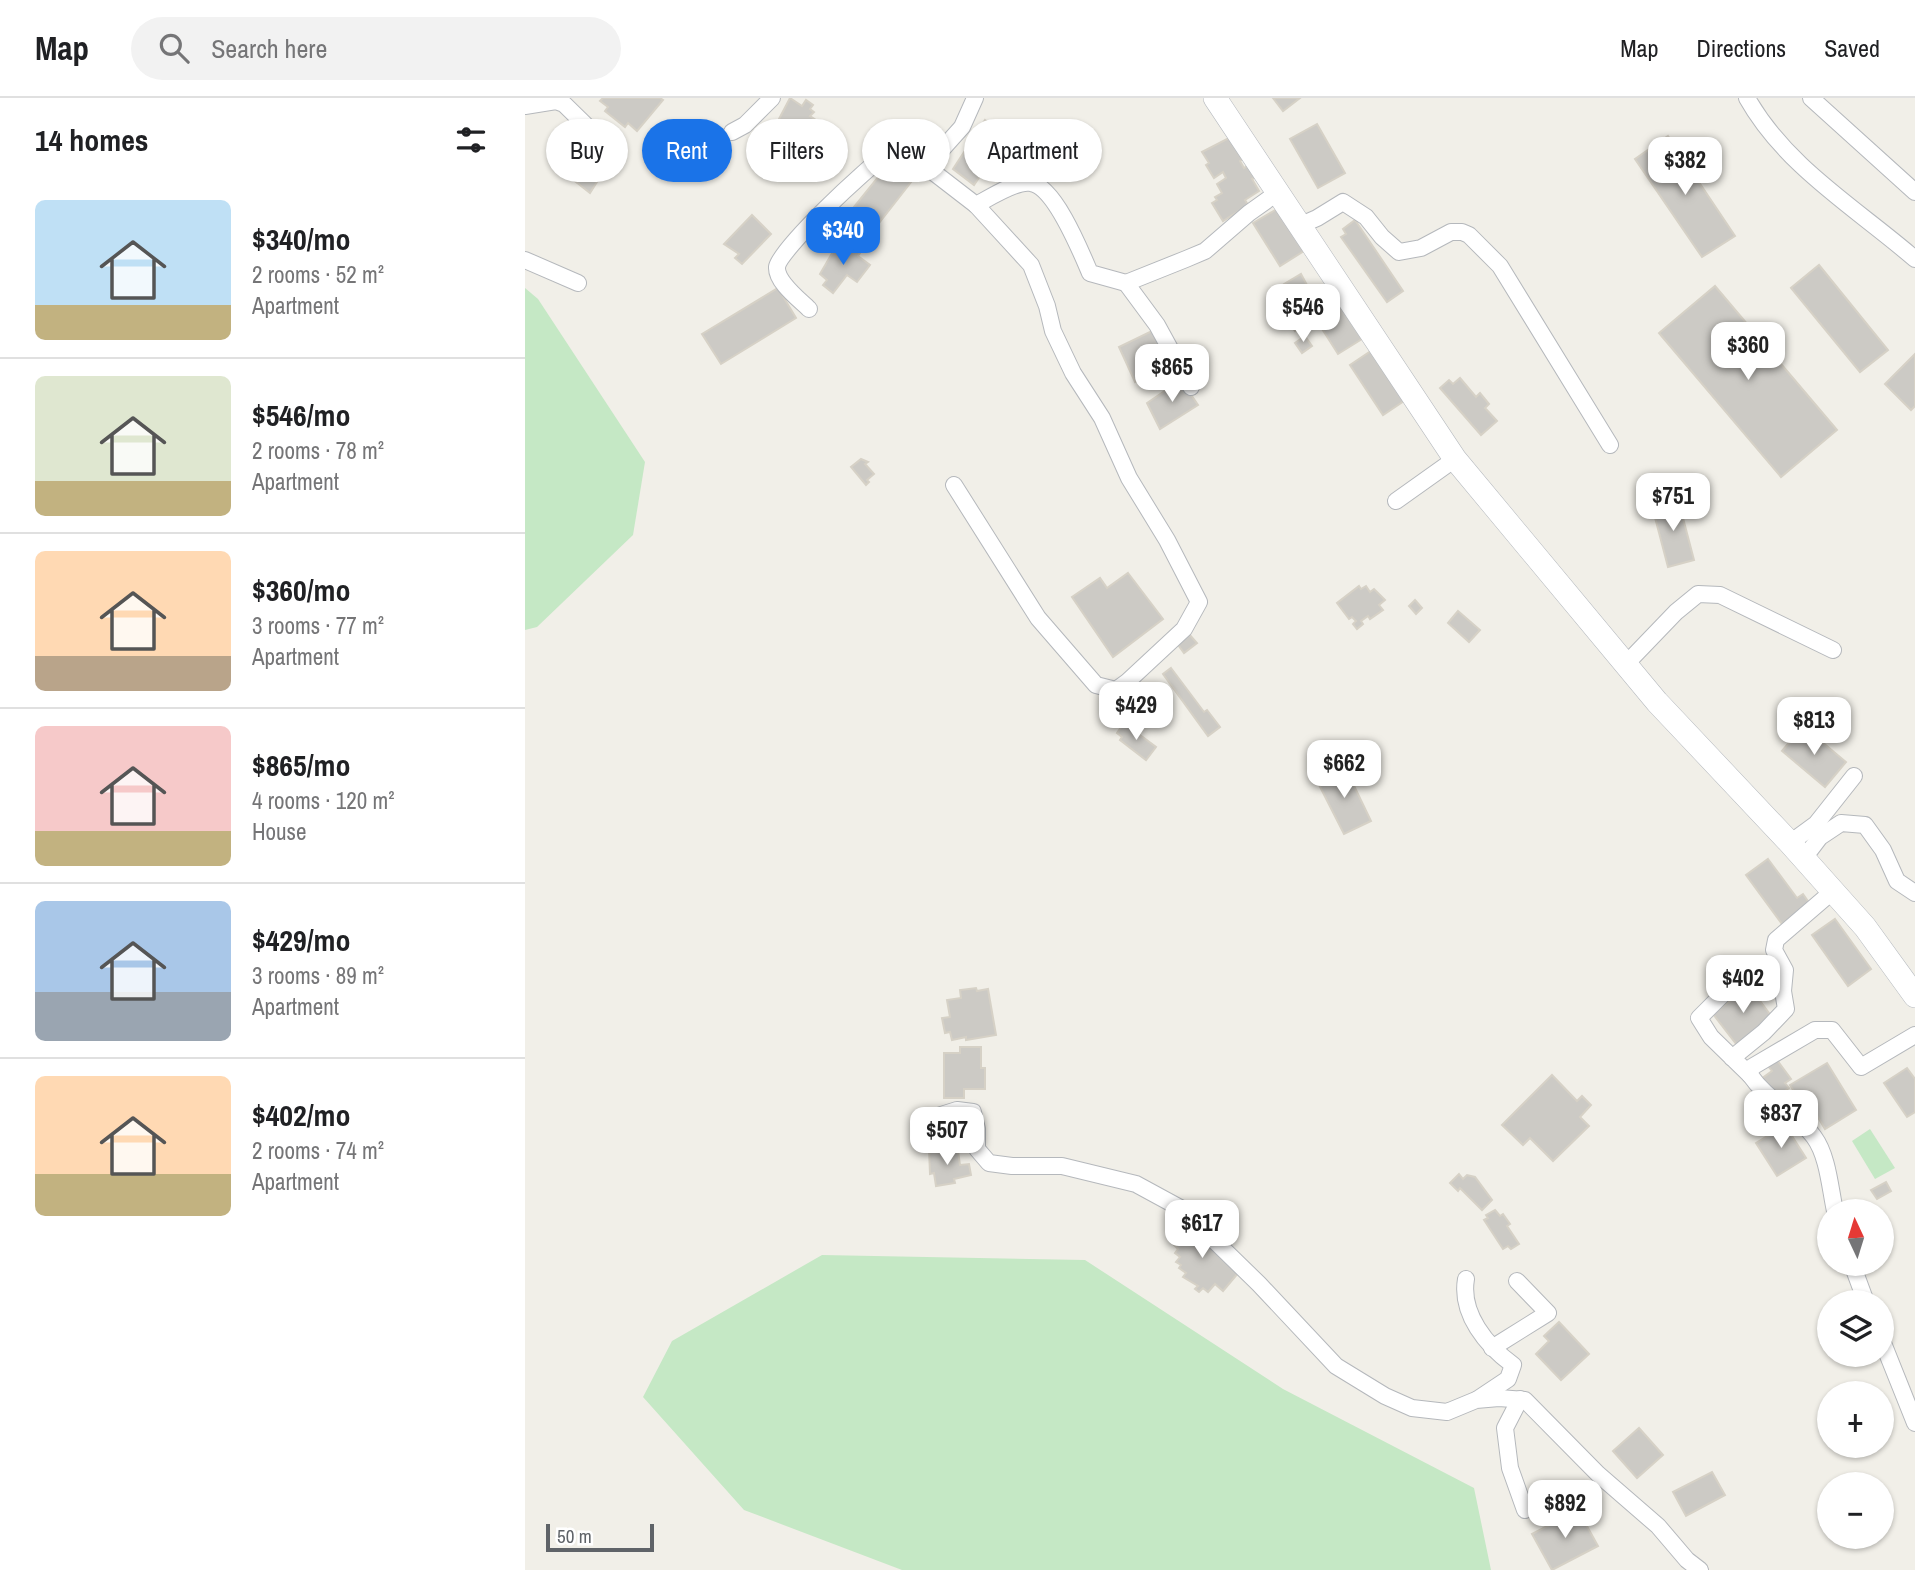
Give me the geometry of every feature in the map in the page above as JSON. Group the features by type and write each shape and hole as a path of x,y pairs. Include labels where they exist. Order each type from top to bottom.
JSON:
{"main road":[{"path":"1215,98 1455,459 1657,702 1865,927 1915,996"}],"street":[{"path":"732,132 745,125 772,98"},
{"path":"950,140 962,127 975,98"},
{"path":"1747,98 1768,132 1783,148 1829,191 1915,259"},
{"path":"1811,98 1915,192"},
{"path":"525,106 557,101 579,119"},
{"path":"809,309 778,277 780,258 822,213 862,177"},
{"path":"947,182 976,205 1031,265 1047,306 1053,331 1073,373 1102,418 1129,478 1167,540 1199,602 1184,629 1116,691 1096,685 1038,618 954,485"},
{"path":"976,205 1022,183 1033,183 1053,198 1090,273 1126,283 1205,251 1277,193"},
{"path":"1301,225 1343,202 1366,217 1399,253 1420,248 1451,232 1462,232 1469,236 1500,266 1610,445"},
{"path":"525,260 578,284"},
{"path":"1126,283 1157,325 1191,387"},
{"path":"1396,501 1455,459"},
{"path":"1626,664 1698,594 1720,594 1833,650"},
{"path":"1797,851 1854,776"},
{"path":"1797,851 1841,823 1865,825 1883,850 1897,881 1915,893"},
{"path":"1732,1058 1764,1032 1786,1009 1783,991 1785,970 1774,950 1776,940 1833,891"},
{"path":"1783,991 1760,966 1726,991 1699,1018 1711,1037 1758,1087 1816,1139 1822,1151 1832,1199"},
{"path":"1750,1076 1752,1067 1815,1030 1832,1030 1861,1067 1915,1035"},
{"path":"938,1116 957,1110 973,1112 977,1129 977,1149 989,1163 1062,1166 1136,1184 1182,1209 1259,1284 1336,1367 1385,1396 1412,1408 1447,1412 1476,1400 1508,1379 1513,1366 1492,1348 1478,1330 1464,1293 1466,1279"},
{"path":"1492,1348 1548,1313 1517,1281"},
{"path":"1893,1367 1915,1423"},
{"path":"1476,1400 1499,1398 1525,1401 1598,1474 1658,1526 1687,1560 1700,1570"},
{"path":"1520,1399 1505,1429 1510,1468 1525,1510"}],"green space":[{"path":"525,288 538,299 645,462 633,535 537,627 525,630"},
{"path":"1870,1129 1895,1168 1875,1179 1852,1141"},
{"path":"822,1255 1085,1260 1283,1389 1474,1488 1491,1570 902,1570 744,1510 643,1397 672,1341"}],"building":[{"path":"603,98 663,100 647,119 642,119 642,125 637,131 628,123 628,119 615,119 605,111 608,107 600,101"},
{"path":"790,98 802,106 806,100 813,105 810,109 814,112 810,116 814,119 779,119"},
{"path":"1273,98 1300,98 1283,111"},
{"path":"1317,124 1345,173 1318,188 1290,139"},
{"path":"1668,136 1735,236 1702,257 1635,159"},
{"path":"1229,138 1246,157 1240,161 1244,168 1249,165 1256,177 1252,179 1259,191 1245,200 1248,205 1223,221 1212,203 1217,200 1215,197 1222,193 1217,184 1226,178 1223,172 1214,178 1202,152"},
{"path":"964,152 964,177 953,169"},
{"path":"576,182 597,182 590,193"},
{"path":"874,182 911,182 868,237 845,218"},
{"path":"1277,209 1304,251 1280,266 1253,223"},
{"path":"752,215 771,234 742,264 735,258 739,254 724,244"},
{"path":"1355,220 1403,291 1387,302 1341,237 1346,234 1343,229"},
{"path":"838,243 847,250 850,246 870,265 857,282 847,275 833,293 823,285 827,280 820,274"},
{"path":"1819,265 1888,350 1860,372 1791,288"},
{"path":"1301,274 1307,285 1290,294 1284,284"},
{"path":"1715,286 1837,430 1781,477 1659,333"},
{"path":"1329,287 1362,339 1338,354 1305,302"},
{"path":"778,288 796,318 721,364 702,334"},
{"path":"1296,317 1302,325 1295,331 1289,323"},
{"path":"1156,329 1174,358 1135,382 1119,347"},
{"path":"1305,336 1312,346 1302,353 1295,343"},
{"path":"1374,349 1407,399 1383,415 1350,365"},
{"path":"1915,354 1915,406 1911,410 1885,384"},
{"path":"1460,378 1476,397 1480,393 1489,404 1485,408 1497,421 1481,435 1440,388 1449,380 1453,384"},
{"path":"1181,380 1198,405 1160,429 1147,403"},
{"path":"861,459 868,462 865,464 874,474 867,480 869,482 866,485 851,467"},
{"path":"1678,499 1694,560 1668,567 1652,506"},
{"path":"1128,573 1163,619 1113,657 1072,597 1100,578 1107,588"},
{"path":"1359,586 1361,589 1366,586 1370,592 1374,589 1385,600 1379,605 1383,610 1370,619 1368,616 1361,621 1363,624 1357,629 1353,624 1356,621 1352,617 1349,619 1337,603"},
{"path":"1415,600 1422,608 1416,614 1409,606"},
{"path":"1458,611 1480,630 1469,642 1448,623"},
{"path":"1188,633 1197,643 1184,653 1176,642"},
{"path":"1171,668 1204,712 1207,710 1220,727 1208,736 1163,674"},
{"path":"1124,723 1156,747 1146,760 1120,740 1122,737 1117,733"},
{"path":"1803,726 1846,762 1825,787 1782,751"},
{"path":"1344,765 1371,821 1344,834 1316,779"},
{"path":"1768,859 1797,898 1803,894 1810,904 1782,924 1746,875"},
{"path":"1835,919 1871,969 1848,986 1812,935"},
{"path":"1749,986 1772,1017 1737,1045 1713,1014"},
{"path":"976,988 977,991 988,989 996,1035 952,1040 950,1032 945,1033 942,1018 950,1017 947,1000 961,998 960,990"},
{"path":"960,1047 981,1047 985,1089 964,1089 964,1098 944,1098 944,1053 960,1053"},
{"path":"1777,1060 1791,1079 1785,1083 1789,1088 1775,1098 1761,1079 1772,1071 1768,1066"},
{"path":"1827,1063 1856,1110 1825,1129 1809,1102 1803,1106 1790,1085"},
{"path":"1907,1068 1915,1079 1915,1112 1907,1117 1884,1083"},
{"path":"1552,1075 1577,1101 1582,1096 1591,1105 1580,1117 1589,1126 1553,1161 1530,1138 1523,1145 1502,1125"},
{"path":"1785,1125 1806,1158 1777,1176 1756,1143"},
{"path":"939,1147 939,1151 958,1151 960,1165 969,1164 971,1175 954,1179 955,1183 936,1186 934,1173 930,1174 929,1148"},
{"path":"1459,1174 1463,1179 1467,1175 1475,1177 1492,1200 1482,1210 1460,1188 1458,1191 1450,1183"},
{"path":"1886,1182 1891,1191 1877,1199 1871,1190"},
{"path":"1495,1210 1500,1216 1503,1214 1510,1224 1507,1226 1519,1244 1511,1249 1508,1246 1503,1249 1484,1220 1488,1218 1486,1215"},
{"path":"1186,1218 1239,1272 1223,1291 1215,1284 1208,1292 1203,1288 1199,1292 1195,1289 1198,1286 1183,1277 1186,1273 1176,1262 1180,1257 1175,1253 1178,1249 1174,1245 1178,1240 1172,1235"},
{"path":"1559,1322 1589,1354 1561,1380 1536,1354 1549,1341 1544,1336"},
{"path":"1639,1428 1663,1455 1637,1478 1613,1451"},
{"path":"1712,1472 1725,1495 1686,1516 1673,1492"},
{"path":"1578,1510 1598,1546 1552,1570 1532,1534"}]}
